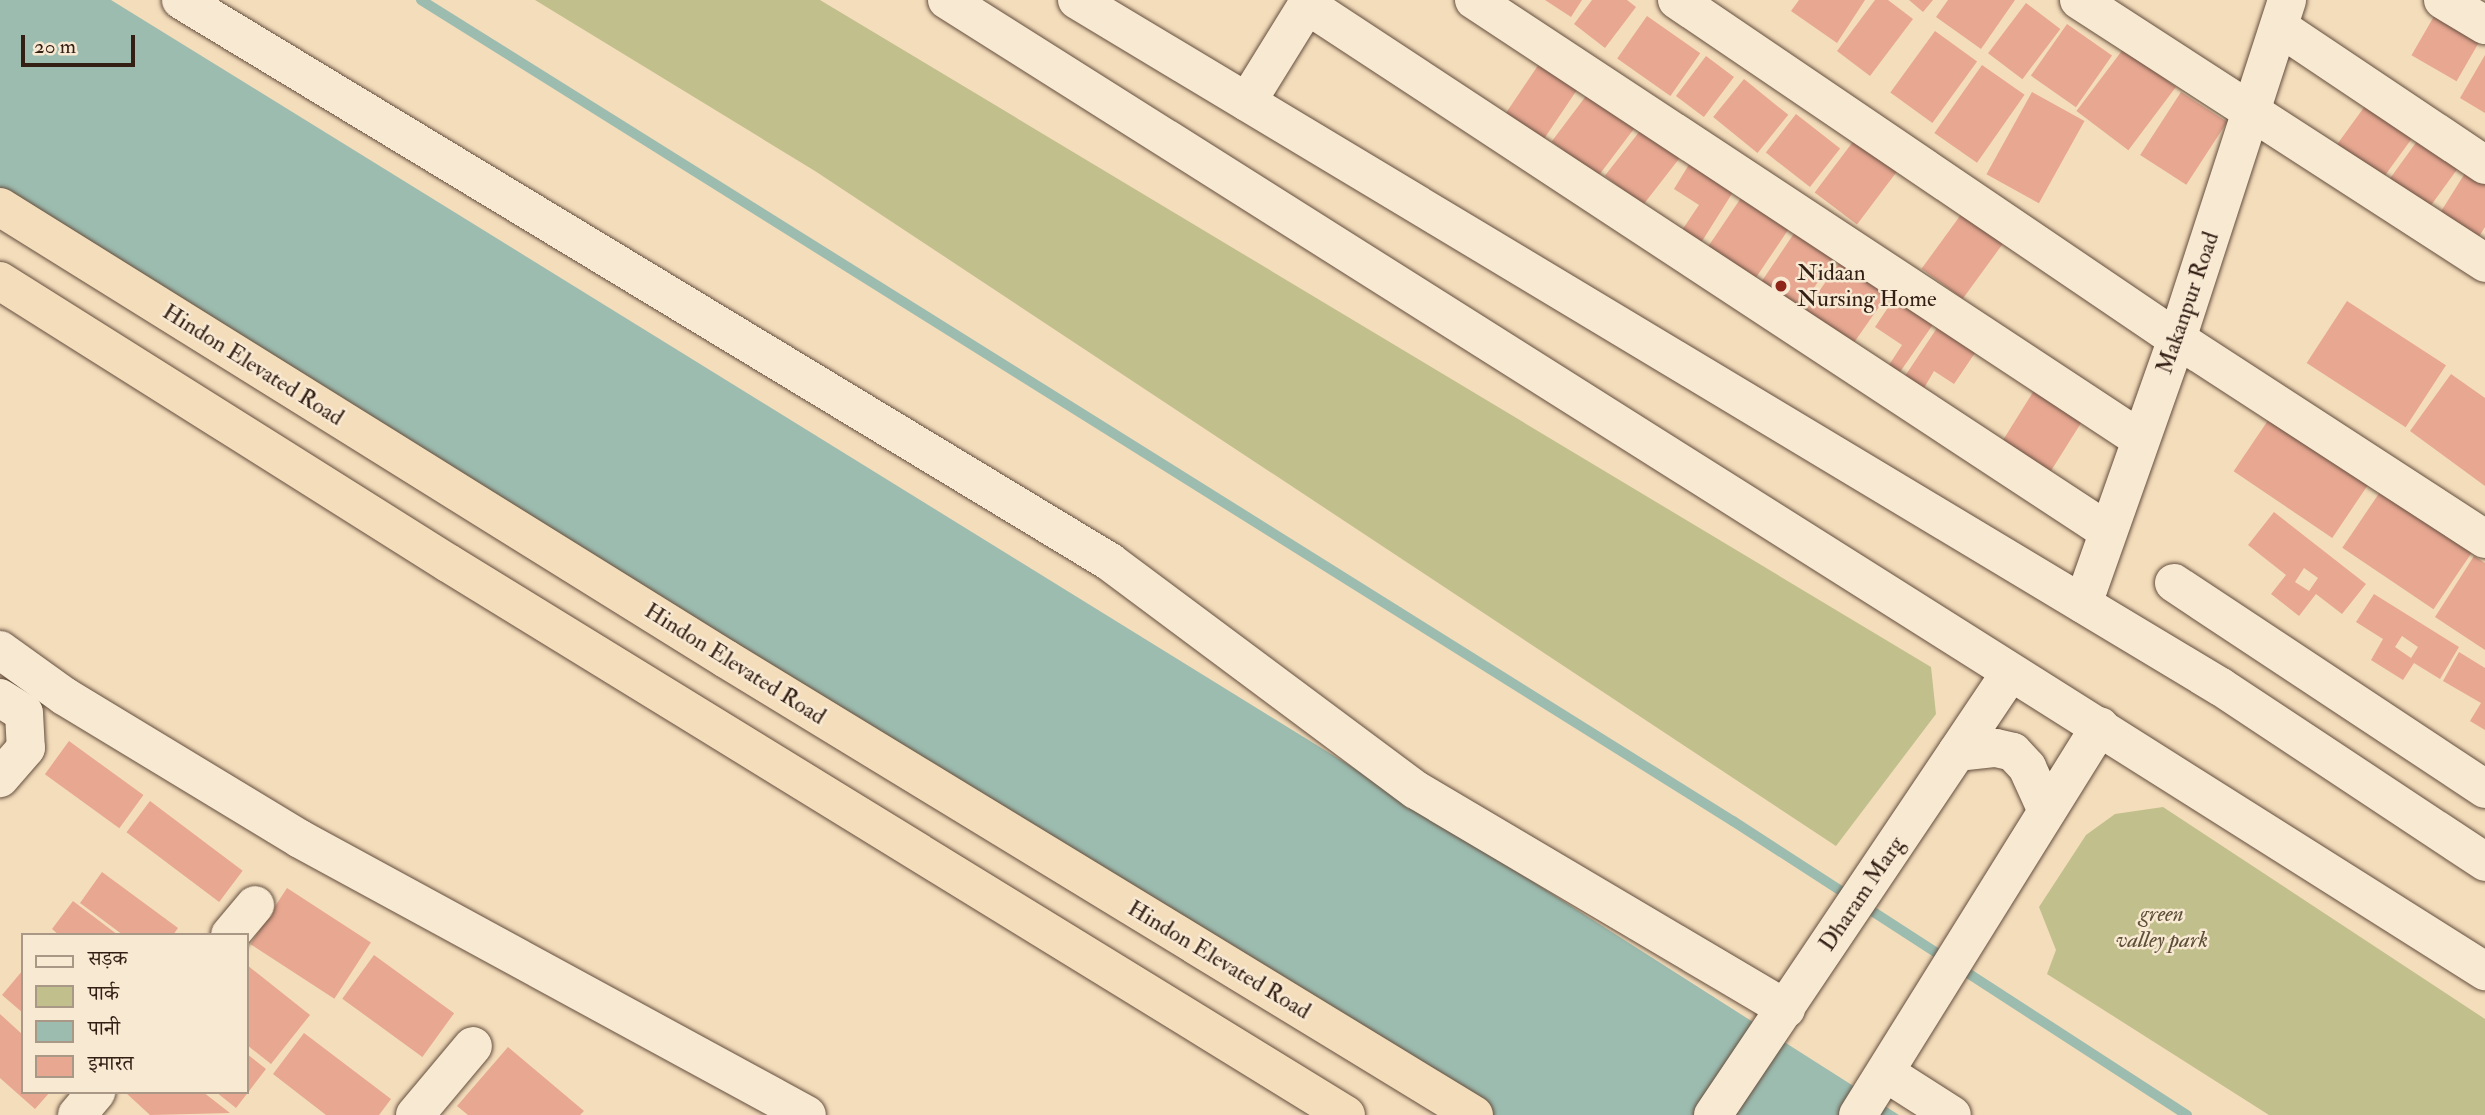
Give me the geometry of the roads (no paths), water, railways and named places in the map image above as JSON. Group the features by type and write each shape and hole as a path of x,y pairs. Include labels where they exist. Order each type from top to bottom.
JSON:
{"highway":[{"name":"Hindon Elevated Road","path":"0,207 714,652 1474,1115"},
{"path":"0,281 448,563 1346,1115"}],"street":[{"path":"181,0 1110,562 1416,790 1782,1013"},
{"path":"947,0 2010,673 2101,726 2485,971"},
{"path":"1077,0 2221,687 2485,862"},
{"path":"1474,0 2140,439"},
{"path":"2079,0 2253,110 2485,263"},
{"path":"2443,0 2485,25"},
{"path":"1683,2 2178,339 2485,539"},
{"path":"1247,102 1309,3 2107,531"},
{"path":"2283,13 2485,165"},
{"name":"Makanpur Road","path":"2083,604 2178,339 2283,13"},
{"path":"2174,583 2485,789"},
{"path":"0,650 64,696 300,839 807,1115"},
{"name":"Dharam Marg","path":"1713,1115 2010,673"},
{"path":"0,698 24,713 26,748 0,778"},
{"path":"1952,1115 1873,1094 1971,931 2101,726"},
{"path":"1957,752 1996,748 2013,752 2027,767 2047,811"},
{"path":"232,933 255,905"},
{"path":"415,1115 473,1046"},
{"path":"77,1115 94,1094"}],"water":[{"path":"0,0 111,0 1370,778 1899,1115 1446,1115 0,221"}],"waterway":[{"path":"421,0 1733,821 2187,1115"}],"place":[{"name":"Nidaan Nursing Home","path":"1781,286"}],"park label":[{"name":"green valley park","path":"2162,927"}]}
